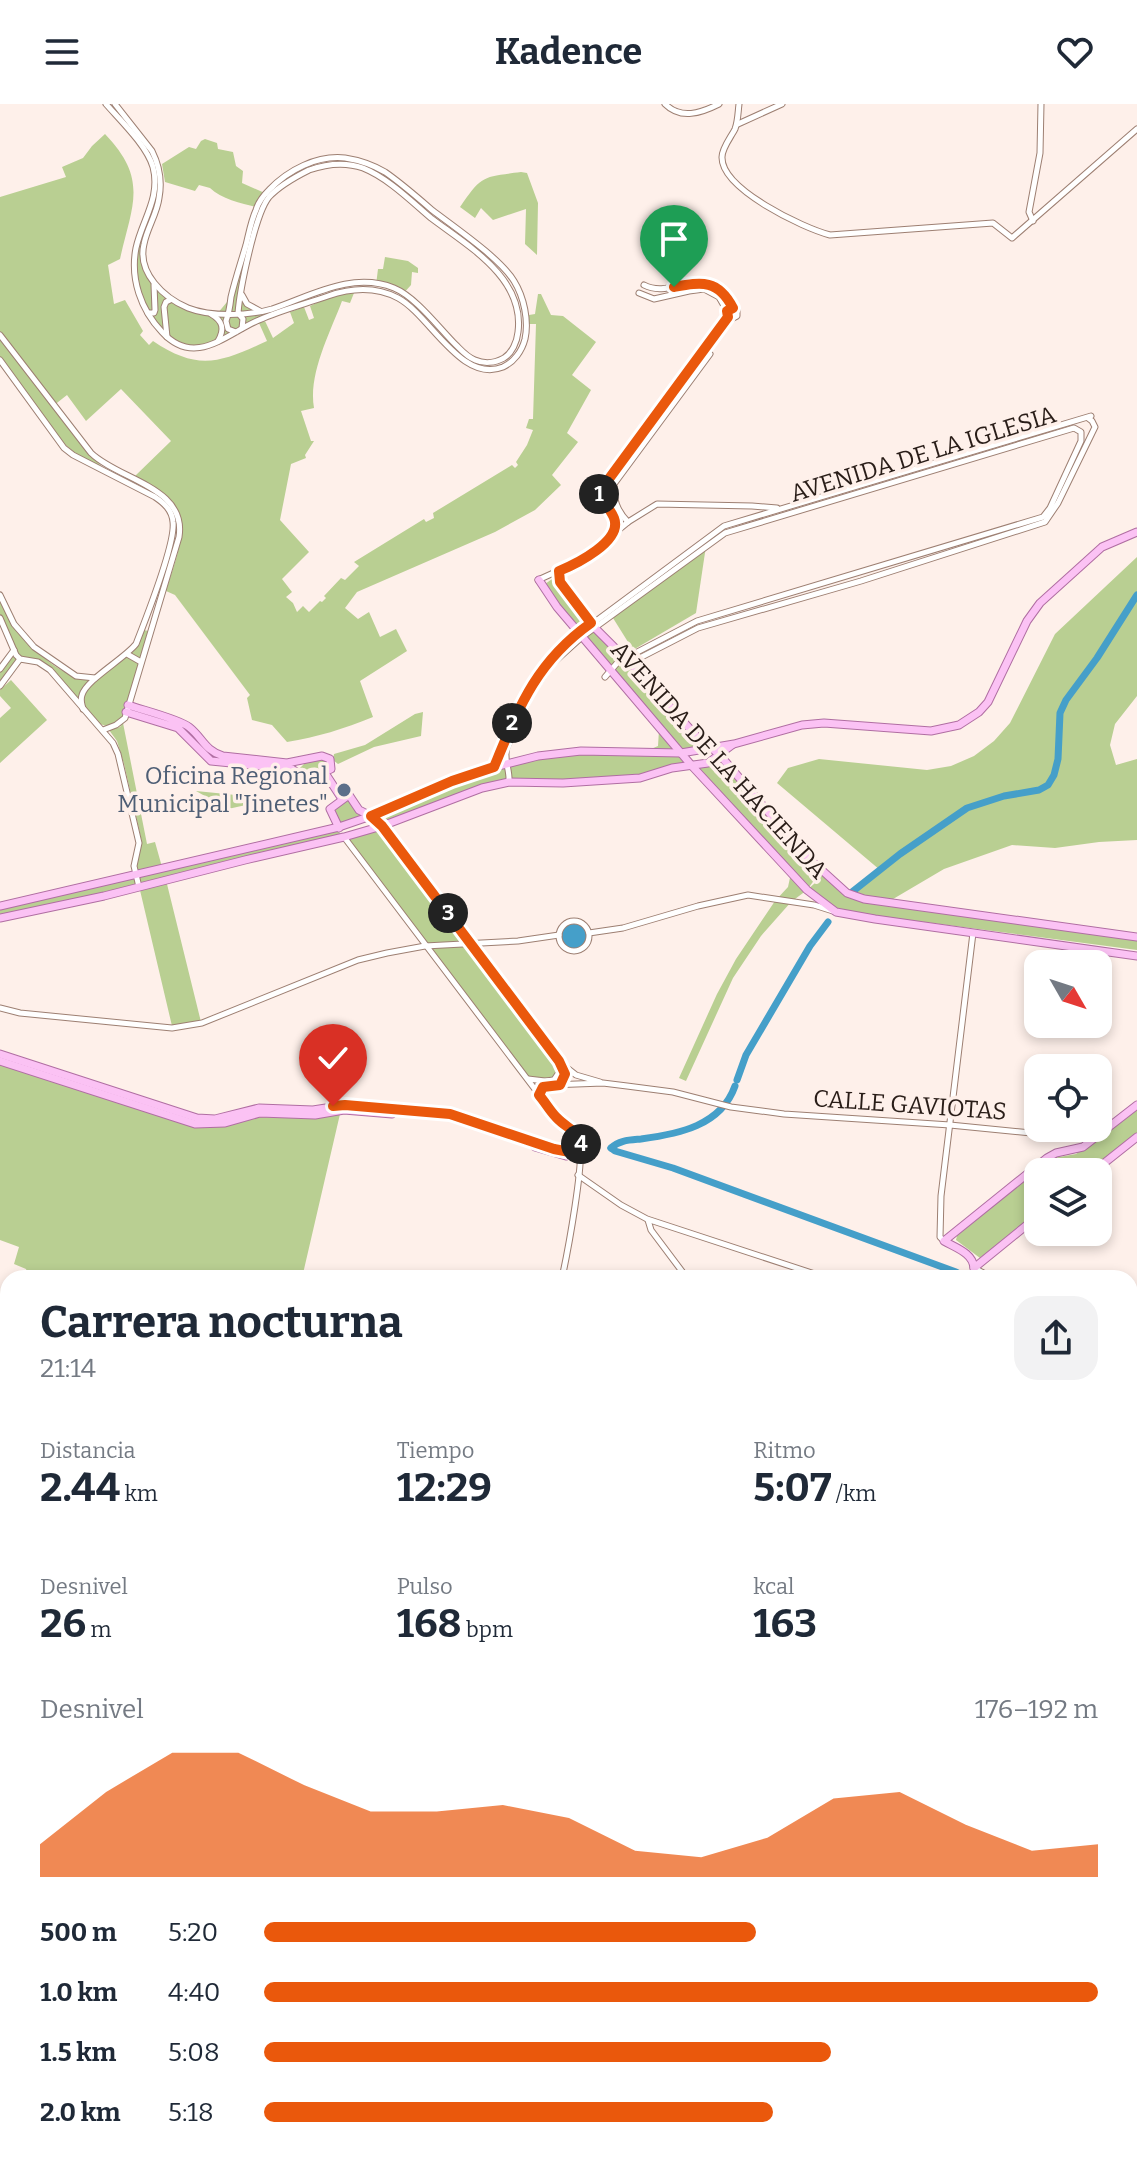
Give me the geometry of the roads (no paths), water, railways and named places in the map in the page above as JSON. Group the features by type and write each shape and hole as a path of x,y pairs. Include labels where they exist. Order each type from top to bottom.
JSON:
{"main road":[{"path":"0,906 339,827 452,781 538,756 581,751 681,753 734,744 802,725 824,723 931,731 951,728 968,721 988,702 1027,621 1040,603 1102,547 1137,532"},
{"name":"AVENIDA DE LA HACIENDA","path":"559,571 560,582 593,625 699,739 719,754 822,873 853,897 1137,937"},
{"name":"AVENIDA DE LA HACIENDA","path":"538,580 608,673 807,890 836,912 1137,956"},
{"path":"127,708 187,725 205,757 219,763 292,769 307,780 328,771"},
{"path":"653,752 661,746 660,730"},
{"path":"196,741 223,756 287,763 322,756 330,759 328,771 342,799"},
{"path":"0,918 344,837 482,788 509,782 601,782 640,778 672,768 708,763 734,744"},
{"path":"300,773 300,765 307,760"},
{"path":"344,837 330,809 342,799 350,795 359,810 371,816"},
{"path":"875,919 881,901"},
{"path":"887,921 892,911 891,903"},
{"path":"972,913 970,924 973,933"},
{"path":"1002,937 1008,929 1005,918"},
{"path":"0,1054 195,1124 211,1125 260,1113 315,1115 344,1110 450,1119 553,1154 580,1156"},
{"path":"0,1061 152,1107"},
{"path":"1112,1125 1137,1105"},
{"path":"1111,1158 1137,1137"},
{"path":"1024,1227 974,1268 964,1252 944,1241 1051,1155 1078,1149 1090,1142"}],"street":[{"path":"106,104 147,154 155,179 153,201 136,248 134,275 147,313 175,344 190,348 210,346 259,320 349,289 378,291 404,298"},
{"path":"115,104 152,151 157,165 159,198 143,247 144,261 154,283 171,300 200,313 229,314 261,311 333,286 363,281 380,283 396,288 467,356 491,363 509,354 517,339 519,317 514,287 497,266 384,171 361,161 325,158 292,172 270,190 256,207 232,296 229,314 226,325 230,330 239,330"},
{"path":"665,104 681,114 705,111 719,104"},
{"path":"739,104 737,124 722,154 724,166 742,188 758,201 817,232 830,235 993,223 1012,238 1137,129"},
{"path":"737,124 782,104"},
{"path":"1033,221 1029,212 1040,153 1041,104"},
{"path":"239,330 243,319 238,313 240,288 267,199 299,175 329,165 351,165 365,169 497,266"},
{"path":"147,313 155,310 154,283"},
{"path":"644,285 656,290 704,283 721,291 730,312"},
{"path":"240,288 244,301 261,311"},
{"path":"639,293 654,299 704,289 719,297 730,312"},
{"path":"214,314 232,296"},
{"path":"167,337 164,307 171,300"},
{"path":"613,535 615,519 599,494 730,312"},
{"path":"214,314 222,326 218,342"},
{"path":"0,335 99,461 167,498 178,516 179,537 125,718 103,730"},
{"path":"628,522 614,497 614,484 710,354"},
{"path":"0,360 64,448 155,497 172,516 172,539 136,644 96,678 82,695 83,709"},
{"name":"AVENIDA DE LA IGLESIA","path":"580,635 724,526 1089,416 1092,421 1095,427 1058,503 1045,522 861,581 698,628 628,661"},
{"name":"AVENIDA DE LA IGLESIA","path":"593,625 725,533 1074,428 1081,432 1081,441 1043,517 697,621 608,673"},
{"path":"538,580 582,560 628,522 657,504 781,508"},
{"path":"752,506 756,511 753,517"},
{"path":"0,595 14,624 34,647 76,676 96,678"},
{"path":"0,618 20,659"},
{"path":"509,782 505,755 507,747 531,694 551,665 580,635"},
{"path":"494,767 528,690 547,663 580,635"},
{"path":"0,669 14,650"},
{"path":"127,654 141,662"},
{"path":"0,686 20,659"},
{"path":"20,659 44,665 113,743 136,826 139,843 134,862 139,887"},
{"path":"371,816 382,826 559,1061 564,1076 560,1085"},
{"path":"344,837 556,1117 578,1135 581,1144 578,1175 563,1270"},
{"path":"589,933 623,928 748,895 814,905 836,912"},
{"path":"574,921 583,924 589,933 586,945 575,951 563,947 559,935 562,926 574,921"},
{"path":"944,1241 940,1235 941,1196 973,933"},
{"path":"0,1008 20,1013 172,1028 202,1023 358,960 425,946 518,941 559,935"},
{"path":"559,1061 576,1075 603,1083"},
{"path":"527,1079 552,1081 559,1076 562,1068"},
{"path":"539,1095 546,1085 603,1083"},
{"name":"CALLE GAVIOTAS","path":"603,1083 673,1092 731,1107 772,1112 1024,1133"},
{"path":"578,1175 647,1219 803,1270"},
{"path":"647,1219 651,1230 681,1270"},
{"path":"974,1268 978,1270"}],"water":[{"path":"574,924 583,928 587,937 583,946 574,950 565,946 561,937 565,928"}],"waterway":[{"path":"852,892 967,808 1048,785 1058,759 1060,713 1066,700 1137,595"},
{"path":"737,1080 746,1055 810,946 828,922"},
{"path":"611,1148 625,1141 697,1126 720,1110 735,1086"},
{"path":"611,1148 951,1270"}],"place":[{"name":"Oficina Regional Municipal \"Jinetes\"","path":"344,790"}]}
